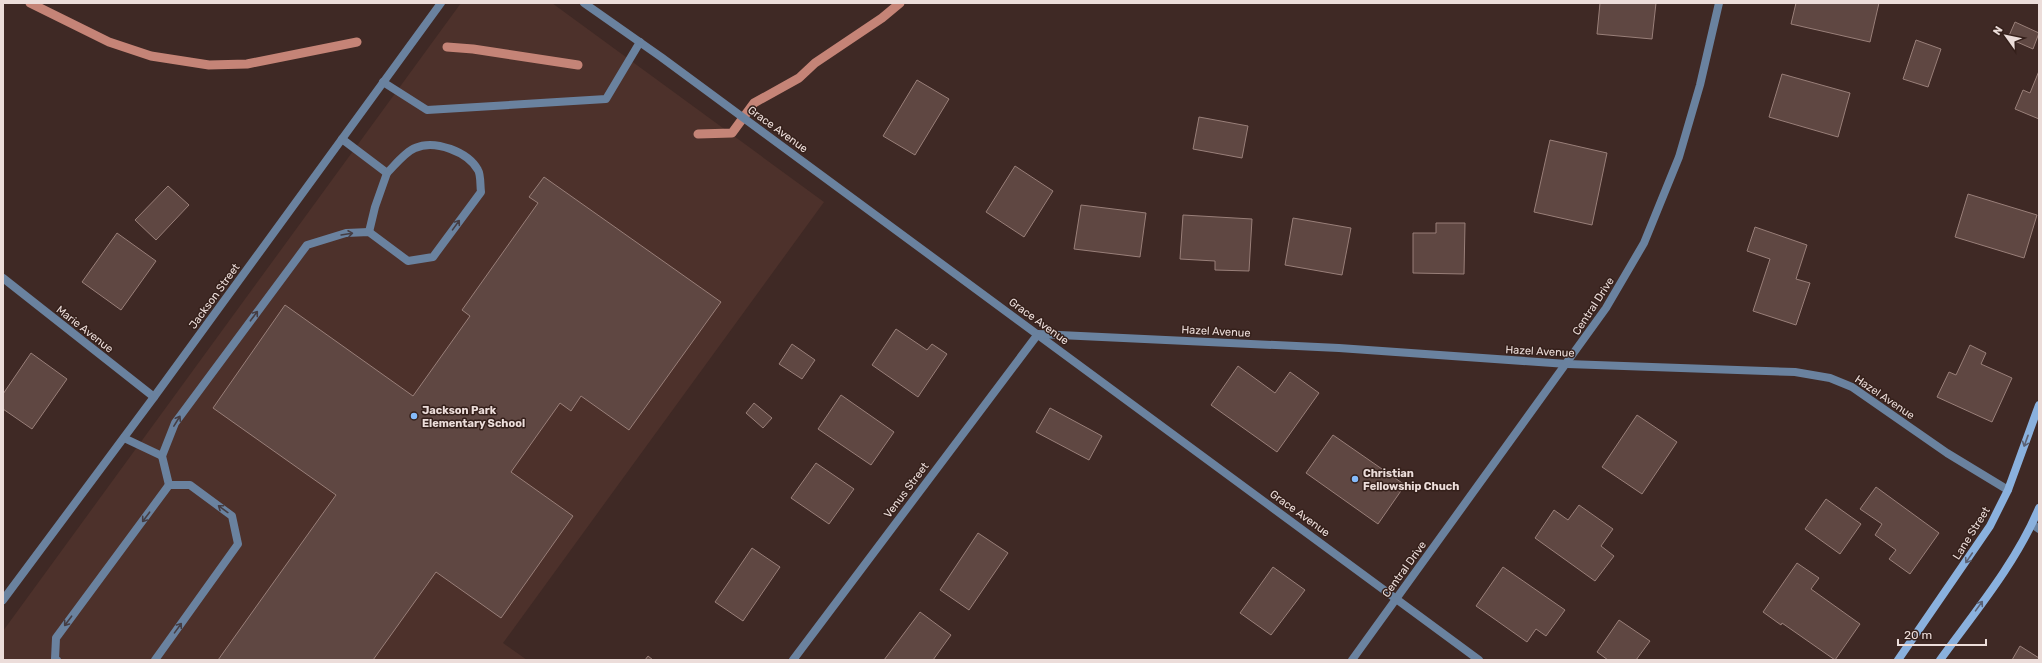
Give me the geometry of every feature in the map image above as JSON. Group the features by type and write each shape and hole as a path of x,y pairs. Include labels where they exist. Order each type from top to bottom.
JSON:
{"main road":[{"name":"Lane Street","path":"1898,660 1922,629 1990,526 2008,490 2039,405"},
{"path":"1940,660 2036,527 2039,508"}],"street":[{"name":"Jackson Street","path":"3,600 124,438 441,3"},
{"name":"Grace Avenue","path":"584,3 759,129 1479,660"},
{"name":"Central Drive","path":"1352,660 1606,308 1647,236 1679,156 1700,85 1719,3"},
{"path":"383,82 427,110 606,99 640,42"},
{"path":"342,139 387,173"},
{"path":"169,485 162,456 175,423 307,246 346,233 369,232 408,261 433,257 481,192 479,171 468,158 449,149 431,144 415,148 387,173 375,207 369,232"},
{"name":"Marie Avenue","path":"3,278 154,397"},
{"name":"Hazel Avenue","path":"1038,334 1339,348 1567,364 1795,372 1830,378 1852,387 1947,452 2008,490"},
{"name":"Venus Street","path":"793,660 1038,334"},
{"path":"124,438 162,456"},
{"path":"57,660 55,659 56,638 169,485"},
{"path":"155,660 238,544 232,516 190,485 169,485"}],"shaded area":[{"name":"Jackson Park Elementary School","path":"461,3 552,3 824,202 503,643 527,660 3,660 3,631"}],"building":[{"path":"1600,3 1656,3 1652,39 1597,34"},
{"path":"1796,3 1879,3 1870,42 1791,24"},
{"path":"2015,22 2039,33 2033,49 2008,38"},
{"path":"1916,40 1941,49 1928,87 1903,79"},
{"path":"2039,71 2039,119 2015,109 2023,90 2030,93"},
{"path":"1782,74 1850,93 1838,137 1769,117"},
{"path":"917,80 949,99 915,155 883,136"},
{"path":"1199,117 1248,126 1242,158 1193,149"},
{"path":"1550,140 1607,153 1592,225 1534,212"},
{"path":"1015,166 1053,191 1024,237 986,212"},
{"path":"544,177 721,302 629,430 581,396 571,411 560,403 511,472 573,516 501,618 436,572 373,660 218,660 336,495 213,408 285,305 413,396 470,316 462,310 538,203 529,197"},
{"path":"168,186 189,205 156,240 135,220"},
{"path":"1968,194 2037,215 2024,258 1955,237"},
{"path":"1081,205 1146,213 1140,257 1074,249"},
{"path":"1183,215 1252,219 1249,271 1215,270 1215,261 1180,259"},
{"path":"1293,218 1351,228 1342,275 1285,265"},
{"path":"1436,223 1465,223 1464,274 1413,273 1413,233 1436,233"},
{"path":"1755,227 1807,245 1796,279 1810,283 1796,325 1753,311 1770,259 1747,251"},
{"path":"117,233 156,261 121,310 82,282"},
{"path":"896,329 927,350 932,344 947,354 918,397 872,365"},
{"path":"792,344 815,360 802,379 779,364"},
{"path":"1970,345 1986,353 1981,364 2012,378 1992,422 1937,397 1949,372 1956,375"},
{"path":"31,353 67,379 32,429 3,409 3,394"},
{"path":"1238,366 1275,393 1290,372 1319,393 1277,452 1211,405"},
{"path":"841,395 894,432 871,465 818,429"},
{"path":"754,403 772,418 763,428 746,413"},
{"path":"1050,408 1102,436 1089,460 1036,432"},
{"path":"1637,415 1677,442 1642,494 1602,467"},
{"name":"Christian Fellowship Chuch","path":"1333,435 1405,485 1378,524 1306,473"},
{"path":"816,463 854,489 829,524 791,498"},
{"path":"1876,487 1939,533 1910,574 1889,559 1896,550 1875,535 1882,524 1860,509"},
{"path":"1826,499 1861,524 1840,554 1805,529"},
{"path":"1579,505 1613,529 1601,546 1614,556 1595,581 1535,538 1554,510 1568,520"},
{"path":"978,533 1008,553 969,610 940,590"},
{"path":"752,548 780,567 743,621 715,602"},
{"path":"1797,563 1819,578 1811,589 1860,624 1835,660 1782,623 1781,625 1763,612"},
{"path":"1273,567 1305,590 1271,635 1240,613"},
{"path":"1503,567 1565,610 1546,636 1536,629 1527,642 1476,606"},
{"path":"920,612 951,635 933,660 884,660"},
{"path":"1619,620 1650,641 1636,660 1608,660 1597,652"},
{"path":"2020,646 2039,658 2039,660 2012,660"},
{"path":"648,656 653,660 645,660"}],"waterway":[{"path":"30,3 109,42 151,56 209,65 247,64 357,42"},
{"path":"698,134 732,133 754,103 799,78 815,63 882,18 900,3"},
{"path":"447,47 473,49 578,65"}],"place":[{"name":"Jackson Park Elementary School","path":"414,416"},
{"name":"Christian Fellowship Chuch","path":"1355,479"}]}
